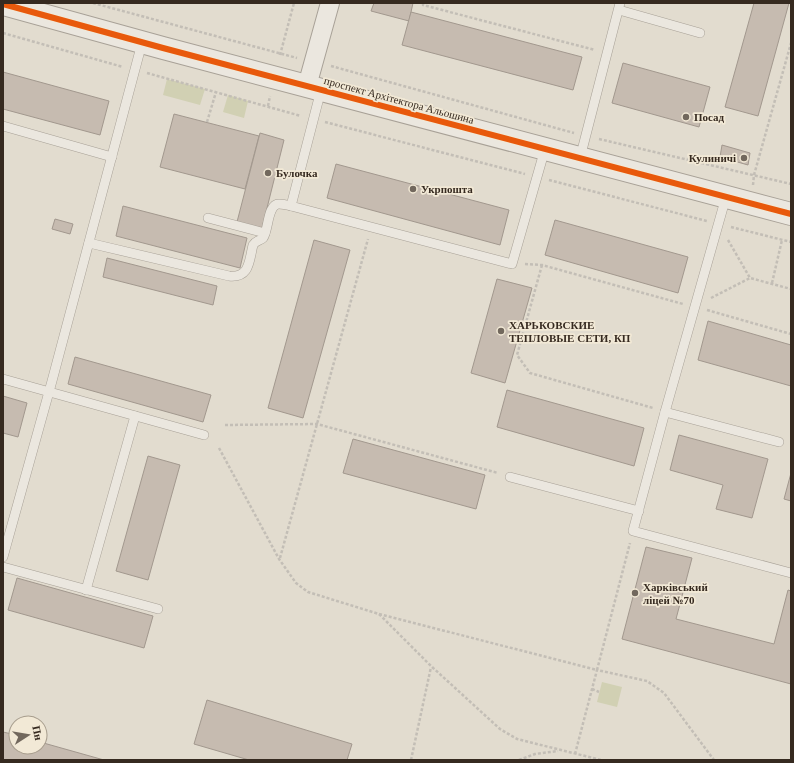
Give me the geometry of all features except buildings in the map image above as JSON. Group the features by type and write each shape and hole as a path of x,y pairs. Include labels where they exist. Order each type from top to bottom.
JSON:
{"street":[{"path":"314,88 314,61 330,3"},
{"name":"проспект Архітектора Альошина","path":"3,4 142,43 791,214"}],"lane":[{"path":"580,158 620,6 700,33"},
{"path":"3,557 142,43"},
{"path":"292,206 313,119 314,88"},
{"path":"3,126 112,157"},
{"path":"89,242 238,277 246,270 253,245 255,242 263,238 272,208 274,205 279,204 292,206 512,264 545,149"},
{"path":"726,197 633,531 791,573"},
{"path":"208,218 265,233"},
{"path":"3,379 204,435"},
{"path":"665,412 779,442"},
{"path":"86,590 135,416"},
{"path":"510,477 639,511"},
{"path":"3,567 158,609"}],"path":[{"path":"93,3 280,54 314,61 586,136 791,184"},
{"path":"268,106 274,77 294,3"},
{"path":"423,3 423,5 608,52"},
{"path":"3,34 125,67"},
{"path":"751,203 754,175 791,43"},
{"path":"140,72 313,119 791,242"},
{"path":"208,122 216,92"},
{"path":"718,224 750,278"},
{"path":"279,559 372,227"},
{"path":"772,284 782,240"},
{"path":"512,264 542,265 791,334"},
{"path":"542,265 518,355 530,373 665,412"},
{"path":"695,307 750,278 791,288"},
{"path":"225,425 317,424 510,477"},
{"path":"219,448 279,559 296,583 308,592 379,614 648,682 664,693 714,760"},
{"path":"575,754 633,531"},
{"path":"379,614 431,666 500,729 516,739 601,760"},
{"path":"411,760 431,666"},
{"path":"592,689 599,692"},
{"path":"519,760 535,754 560,750"}],"green space":[{"path":"167,79 205,89 200,105 163,95"},
{"path":"228,95 248,101 244,118 223,112"},
{"path":"602,682 622,687 617,707 597,702"}],"cycle path":[{"path":"3,4 163,48 791,214"}],"place":[{"name":"Посад","path":"686,117"},
{"name":"Кулиничі","path":"744,158"},
{"name":"Булочка","path":"268,173"},
{"name":"Укрпошта","path":"413,189"},
{"name":"ХАРЬКОВСКИЕ ТЕПЛОВЫЕ СЕТИ, КП","path":"501,331"},
{"name":"Харківський ліцей №70","path":"635,593"}]}
